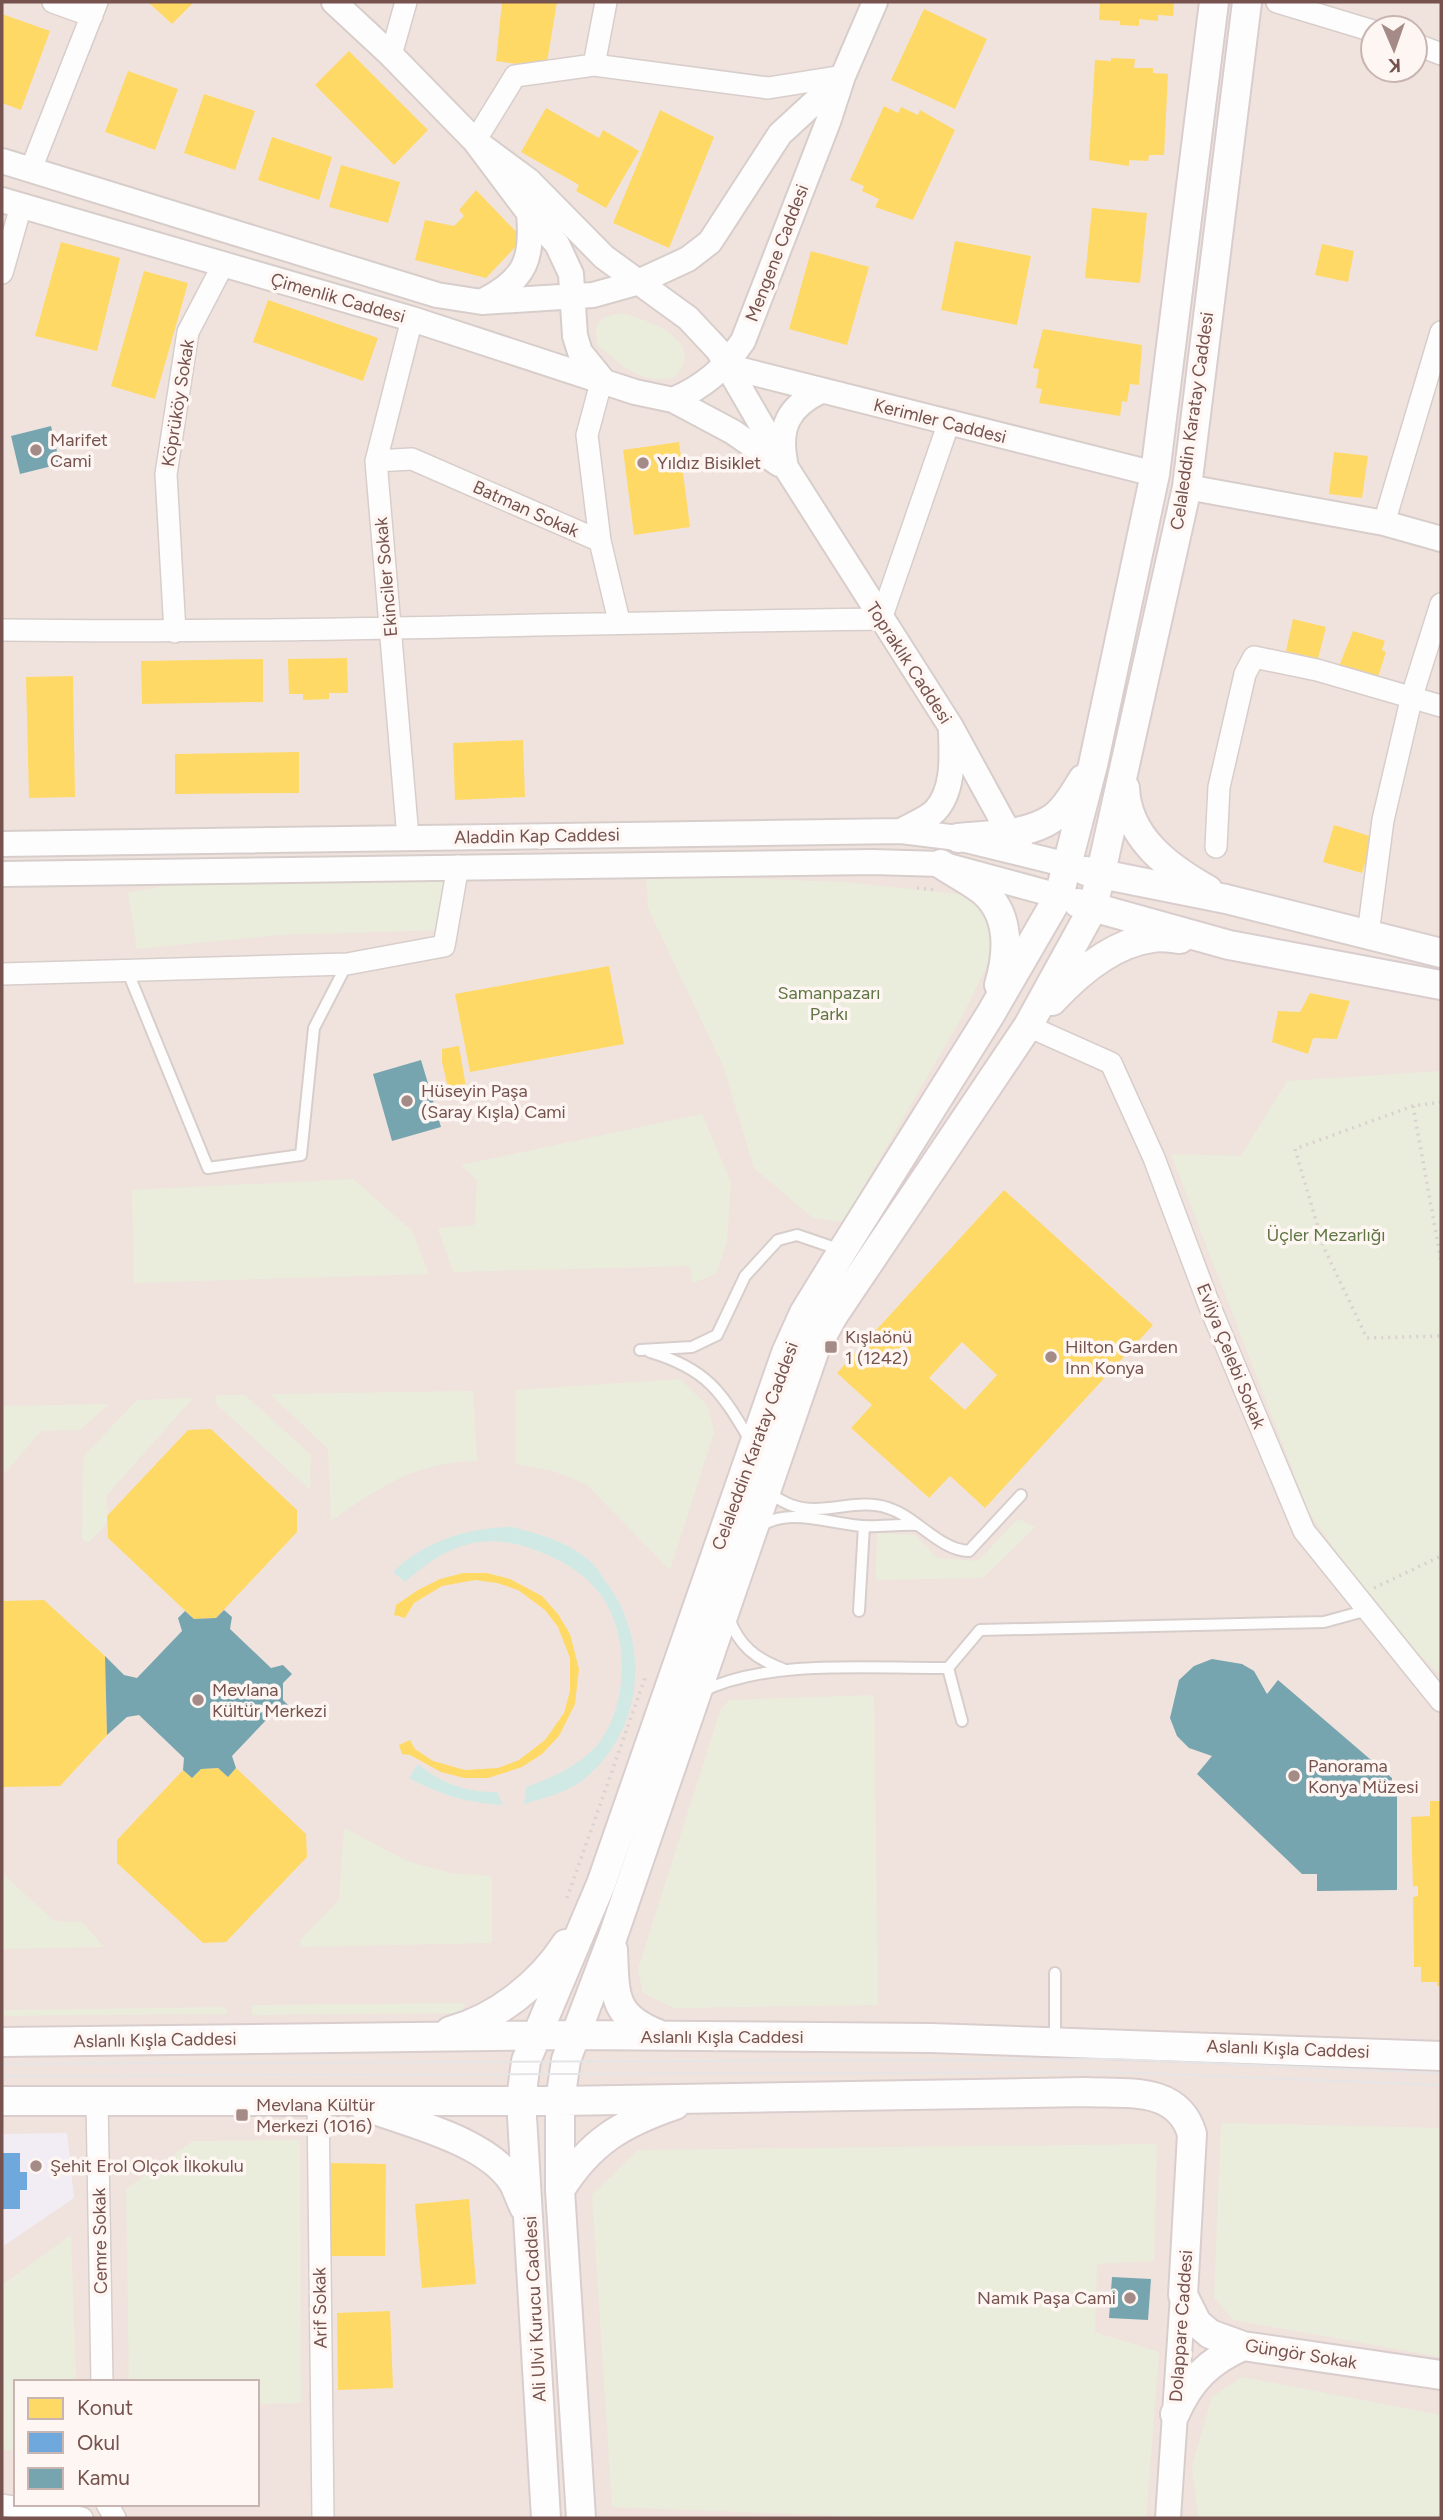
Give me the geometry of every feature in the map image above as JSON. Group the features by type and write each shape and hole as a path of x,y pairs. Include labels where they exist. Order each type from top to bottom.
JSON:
{"main road":[{"name":"Celaleddin Karatay Caddesi","path":"538,2037 601,1884 786,1353 804,1313 990,1014 1059,896 1093,765 1155,474 1214,2"},
{"name":"Celaleddin Karatay Caddesi","path":"560,2101 566,2060 574,2035 613,1936 815,1349 833,1316 1028,1026 1093,908 1103,876 1186,487 1247,2"},
{"path":"958,838 1009,833 1055,817 1093,765"},
{"path":"1125,774 1126,800 1135,826 1149,847 1194,882 1226,899"},
{"path":"941,864 985,892 998,912 1006,934 1007,960 990,1014"},
{"path":"1068,865 1103,876 1226,899 1441,953"},
{"path":"1059,896 1093,908 1229,945 1441,985"},
{"path":"1028,1026 1079,974 1130,945 1152,937 1229,945"},
{"path":"426,2037 469,2026 489,2015 539,1978 578,1927 601,1884"},
{"path":"613,1936 614,1989 621,2012 636,2025 667,2038"},
{"name":"Aslanlı Kışla Caddesi","path":"2,2042 574,2035 1055,2040 1441,2056"},
{"name":"Ali Ulvi Kurucu Caddesi","path":"538,2037 526,2062 521,2100 546,2518"},
{"name":"Dolappare Caddesi","path":"702,2096 1118,2094 1166,2100 1188,2118 1192,2134 1184,2295"},
{"path":"2,2101 560,2101 702,2096"},
{"path":"560,2190 578,2161 612,2133 656,2112 702,2096"},
{"path":"331,2099 464,2143 495,2162 513,2182 530,2221"},
{"name":"Ali Ulvi Kurucu Caddesi","path":"560,2101 560,2190 581,2518"},
{"name":"Güngör Sokak","path":"1184,2295 1197,2323 1210,2334 1243,2346 1441,2375"},
{"path":"1175,2414 1199,2373 1211,2362 1243,2346"}],"street":[{"path":"31,169 94,9 53,2"},
{"path":"334,2 391,55 475,141 530,213 558,244 567,261 573,297 575,336 580,352 602,379"},
{"path":"391,55 406,2"},
{"path":"594,65 606,2"},
{"name":"Mengene Caddesi","path":"673,400 695,390 726,366 743,341 843,76 875,2"},
{"path":"1277,2 1359,27"},
{"path":"475,141 515,76 594,65 747,87 790,86 843,76"},
{"name":"Mengene Caddesi","path":"636,283 688,259 710,242 780,134 843,76"},
{"name":"Topraklık Caddesi","path":"475,141 529,181 604,257 704,333 951,727 1009,833 1031,855"},
{"name":"Çimenlik Caddesi","path":"2,161 438,295 482,302 573,297 612,292 636,283"},
{"path":"2,273 11,203"},
{"name":"Çimenlik Caddesi","path":"11,203 412,319 635,392 673,400"},
{"path":"482,302 505,290 526,263 532,244 530,213"},
{"name":"Köprüköy Sokak","path":"176,632 166,474 188,332 223,265"},
{"name":"Ekinciler Sokak","path":"408,838 376,461 412,319"},
{"path":"1384,523 1441,332"},
{"name":"Kerimler Caddesi","path":"726,366 1155,474"},
{"name":"Batman Sokak","path":"600,541 587,435 602,379"},
{"path":"787,469 782,445 786,420 799,402 821,391"},
{"name":"Topraklık Caddesi","path":"673,400 733,432 787,469"},
{"path":"2,630 176,632 619,621 881,619 949,422"},
{"name":"Batman Sokak","path":"376,461 412,458 600,541"},
{"path":"1186,487 1384,523 1441,539"},
{"path":"600,541 619,621"},
{"path":"1368,934 1382,820 1412,696 1441,604"},
{"path":"1216,847 1219,787 1245,674 1254,657 1317,670 1441,706"},
{"path":"901,831 935,811 947,789 952,760 951,727"},
{"name":"Aladdin Kap Caddesi","path":"2,844 901,831 958,838 1068,865"},
{"name":"Aladdin Kap Caddesi","path":"2,874 738,862 941,864 1059,896"},
{"path":"2,974 347,964 443,946 458,866"},
{"name":"Evliya Çelebi Sokak","path":"1028,1026 1111,1063 1154,1158 1210,1307 1304,1531 1441,1701"},
{"name":"Arif Sokak","path":"323,2518 331,2099"},
{"name":"Cemre Sokak","path":"97,2100 102,2380"},
{"name":"Dolappare Caddesi","path":"1168,2518 1184,2295"},
{"path":"2,2505 82,2518"}],"lane":[{"path":"127,970 208,1168 301,1155 314,1028 347,964"},
{"path":"754,1446 723,1394 680,1361 640,1350 692,1346 717,1335 745,1276 778,1240 797,1235 831,1244 842,1251"},
{"path":"765,1491 793,1506 812,1508 863,1503 889,1508 922,1525 956,1550 968,1551 1021,1496"},
{"path":"750,1534 773,1518 791,1517 864,1526 922,1525"},
{"path":"859,1611 864,1526"},
{"path":"695,1695 720,1682 786,1670 948,1668 980,1630 1324,1622 1362,1603"},
{"path":"725,1608 736,1637 759,1660 786,1670"},
{"path":"948,1668 962,1721"},
{"path":"1055,1973 1055,2040"}],"path":[{"path":"1441,1101 1413,1105 1295,1149 1324,1248 1367,1338 1441,1336"},
{"path":"1413,1105 1441,1261"},
{"path":"1362,1603 1441,1556"}],"shaded area":[{"path":"2,2 1441,2 1441,2518 2,2518"},
{"name":"Şehit Erol Olçok İlkokulu","path":"67,2133 74,2198 2,2247 2,2134"}],"green space":[{"path":"620,313 658,326 680,343 685,353 683,365 674,377 662,379 641,376 597,345 596,326 605,317"},
{"path":"447,868 446,930 278,935 137,949 128,893 231,872"},
{"name":"Samanpazarı Parkı","path":"646,875 845,882 978,896 1000,938 964,1013 843,1222 813,1218 754,1168 723,1066 648,908"},
{"name":"Üçler Mezarlığı","path":"1441,1071 1441,1675 1384,1621 1309,1512 1171,1154 1241,1156 1287,1081"},
{"path":"702,1114 731,1182 727,1241 716,1274 692,1283 690,1266 453,1272 438,1228 475,1225 477,1180 461,1165"},
{"path":"353,1179 412,1231 429,1274 134,1283 132,1190"},
{"path":"680,1379 708,1406 714,1432 670,1570 586,1484 553,1471 515,1464 515,1390"},
{"path":"473,1391 477,1461 434,1466 416,1472 382,1487 331,1521 328,1449 270,1394"},
{"path":"217,1395 245,1395 311,1455 310,1490 215,1403"},
{"path":"193,1398 106,1496 109,1522 88,1543 82,1539 83,1457 137,1400"},
{"path":"109,1404 80,1430 41,1431 2,1476 2,1406"},
{"path":"1018,1519 1035,1527 983,1578 876,1580 877,1533 915,1535 937,1558 978,1561"},
{"path":"874,1695 878,2005 674,2008 643,1993 638,1969 720,1711 729,1700"},
{"path":"344,1828 407,1861 450,1873 492,1876 492,1943 301,1947 300,1940 339,1900"},
{"path":"2,1873 54,1921 82,1922 104,1947 2,1949"},
{"path":"465,2003 462,2013 252,2015 252,2005"},
{"path":"226,2007 227,2014 2,2016 2,2010"},
{"path":"1221,2123 1441,2128 1441,2357 1233,2320 1214,2297"},
{"path":"300,2140 301,2403 259,2404 259,2380 129,2380 126,2189 193,2141"},
{"path":"1157,2144 1154,2261 1097,2264 1095,2332 1159,2352 1146,2518 894,2518 612,2507 592,2195 638,2150"},
{"path":"71,2235 76,2380 14,2380 14,2451 2,2449 2,2285"},
{"path":"1242,2377 1441,2415 1441,2518 1198,2518 1192,2467 1212,2397"}],"water":[{"path":"512,1527 563,1544 592,1563 621,1607 631,1633 635,1660 634,1688 628,1715 617,1740 600,1763 573,1787 524,1804 526,1787 557,1775 577,1763 594,1749 610,1724 617,1706 622,1666 616,1627 610,1610 595,1587 568,1565 524,1546 505,1542 488,1541 454,1549 438,1557 405,1582 393,1572 419,1552 448,1538 479,1530"},
{"path":"418,1764 455,1786 497,1792 503,1805 454,1797 421,1784 409,1778"}],"building: Konut":[{"path":"148,2 194,2 172,24"},
{"path":"502,2 557,2 546,68 496,61"},
{"path":"1100,2 1174,2 1173,16 1158,15 1158,21 1139,19 1139,26 1120,25 1120,21 1099,20"},
{"path":"924,9 987,39 955,109 891,80"},
{"path":"2,14 50,31 21,110 2,103"},
{"path":"349,51 428,130 394,165 315,85"},
{"path":"1111,58 1135,59 1134,68 1153,68 1153,73 1168,74 1164,155 1149,155 1148,161 1129,160 1129,166 1089,160 1095,60 1111,61"},
{"path":"128,71 178,89 155,150 105,132"},
{"path":"204,94 255,111 235,170 184,153"},
{"path":"884,106 898,113 901,107 918,115 920,110 955,130 913,220 875,207 879,199 862,191 864,186 850,180"},
{"path":"546,108 599,138 603,130 639,151 606,208 576,191 579,185 521,152"},
{"path":"660,110 714,137 669,248 613,223"},
{"path":"272,137 332,157 319,200 258,180"},
{"path":"341,165 400,182 388,223 329,207"},
{"path":"476,190 523,239 486,278 415,260 425,220 454,226 464,216 459,210"},
{"path":"1092,208 1147,213 1140,283 1085,278"},
{"path":"955,241 1031,256 1017,325 941,310"},
{"path":"61,242 120,258 97,351 35,336"},
{"path":"1322,244 1354,251 1348,282 1315,275"},
{"path":"811,251 869,267 847,345 789,329"},
{"path":"144,271 188,283 155,399 111,386"},
{"path":"268,300 378,338 363,381 253,342"},
{"path":"1043,329 1142,345 1139,385 1130,384 1127,402 1122,401 1120,416 1039,403 1042,389 1036,388 1039,369 1033,368"},
{"path":"679,442 690,527 634,535 623,450"},
{"path":"1334,452 1368,456 1362,498 1329,494"},
{"path":"1293,619 1326,627 1318,659 1286,651"},
{"path":"1353,631 1385,641 1382,650 1386,652 1376,683 1338,669"},
{"path":"347,658 348,693 329,693 329,699 303,700 303,694 289,694 288,659"},
{"path":"263,659 263,702 142,704 141,661"},
{"path":"73,676 75,797 29,798 26,677"},
{"path":"523,740 525,797 455,800 453,743"},
{"path":"299,752 299,793 175,794 175,754"},
{"path":"1334,825 1373,837 1362,873 1323,862"},
{"path":"609,966 624,1044 470,1072 455,994"},
{"path":"1310,993 1350,1001 1337,1039 1313,1038 1308,1054 1272,1042 1278,1011 1300,1012"},
{"path":"459,1046 467,1093 450,1096 442,1062 442,1049"},
{"name":"Hilton Garden Inn Konya","path":"1004,1190 1153,1325 985,1508 950,1476 929,1498 851,1428 872,1405 837,1373","holes":["962,1342 997,1375 965,1410 929,1378"]},
{"path":"211,1429 297,1510 297,1532 216,1618 194,1619 108,1538 107,1516 188,1430"},
{"path":"463,1573 487,1573 510,1579 542,1596 558,1614 570,1634 579,1669 575,1704 559,1736 542,1754 522,1767 488,1778 464,1778 441,1772 410,1755 402,1754 399,1745 410,1740 415,1749 433,1761 465,1770 498,1768 519,1760 545,1740 564,1713 570,1691 570,1658 558,1627 545,1610 518,1590 497,1583 475,1580 442,1586 414,1603 405,1618 394,1615 396,1605 418,1590 440,1579"},
{"path":"44,1600 105,1656 107,1735 60,1786 2,1787 2,1601"},
{"path":"218,1768 228,1777 236,1768 306,1834 307,1857 226,1942 203,1943 117,1863 117,1840 183,1770 192,1778 201,1769"},
{"path":"1430,1801 1441,1801 1441,1986 1437,1986 1437,1982 1421,1982 1421,1967 1414,1967 1413,1897 1418,1896 1418,1886 1413,1886 1411,1817 1430,1816"},
{"path":"331,2163 386,2164 385,2256 331,2256"},
{"path":"469,2199 476,2284 422,2288 415,2204"},
{"path":"390,2311 393,2388 338,2390 337,2313"}],"building: Okul":[{"path":"2,2153 20,2153 20,2172 27,2172 27,2190 20,2190 20,2209 2,2209"}],"building: Kamu":[{"name":"Marifet Cami","path":"51,426 60,464 20,474 11,436"},
{"name":"Hüseyin Paşa (Saray Kışla) Cami","path":"421,1060 441,1127 392,1141 373,1074"},
{"name":"Mevlana Kültür Merkezi","path":"224,1610 232,1617 230,1629 271,1668 283,1665 292,1674 283,1683 283,1700 292,1709 284,1718 271,1715 232,1756 236,1768 228,1777 218,1768 201,1769 192,1778 183,1770 184,1758 139,1715 127,1717 107,1735 105,1656 124,1675 137,1678 182,1631 178,1618 185,1611 194,1619 216,1618"},
{"name":"Panorama Konya Müzesi","path":"1212,1659 1242,1664 1254,1671 1267,1694 1278,1680 1392,1778 1392,1790 1397,1791 1397,1890 1317,1891 1317,1874 1302,1874 1197,1774 1212,1756 1189,1748 1177,1736 1170,1718 1179,1680 1194,1666"},
{"name":"Namık Paşa Cami","path":"1112,2277 1151,2279 1148,2320 1109,2318"}],"tram line":[{"path":"2,2064 1111,2059 1441,2073"},
{"path":"2,2076 1111,2072 1441,2085"}],"place":[{"name":"Marifet Cami","path":"36,450"},
{"name":"Yıldız Bisiklet","path":"643,463"},
{"name":"Hüseyin Paşa (Saray Kışla) Cami","path":"407,1101"},
{"name":"Kışlaönü 1 (1242)","path":"831,1347"},
{"name":"Hilton Garden Inn Konya","path":"1051,1357"},
{"name":"Mevlana Kültür Merkezi","path":"198,1700"},
{"name":"Panorama Konya Müzesi","path":"1294,1776"},
{"name":"Mevlana Kültür Merkezi (1016)","path":"242,2115"},
{"name":"Şehit Erol Olçok İlkokulu","path":"36,2166"},
{"name":"Namık Paşa Cami","path":"1130,2298"}]}
